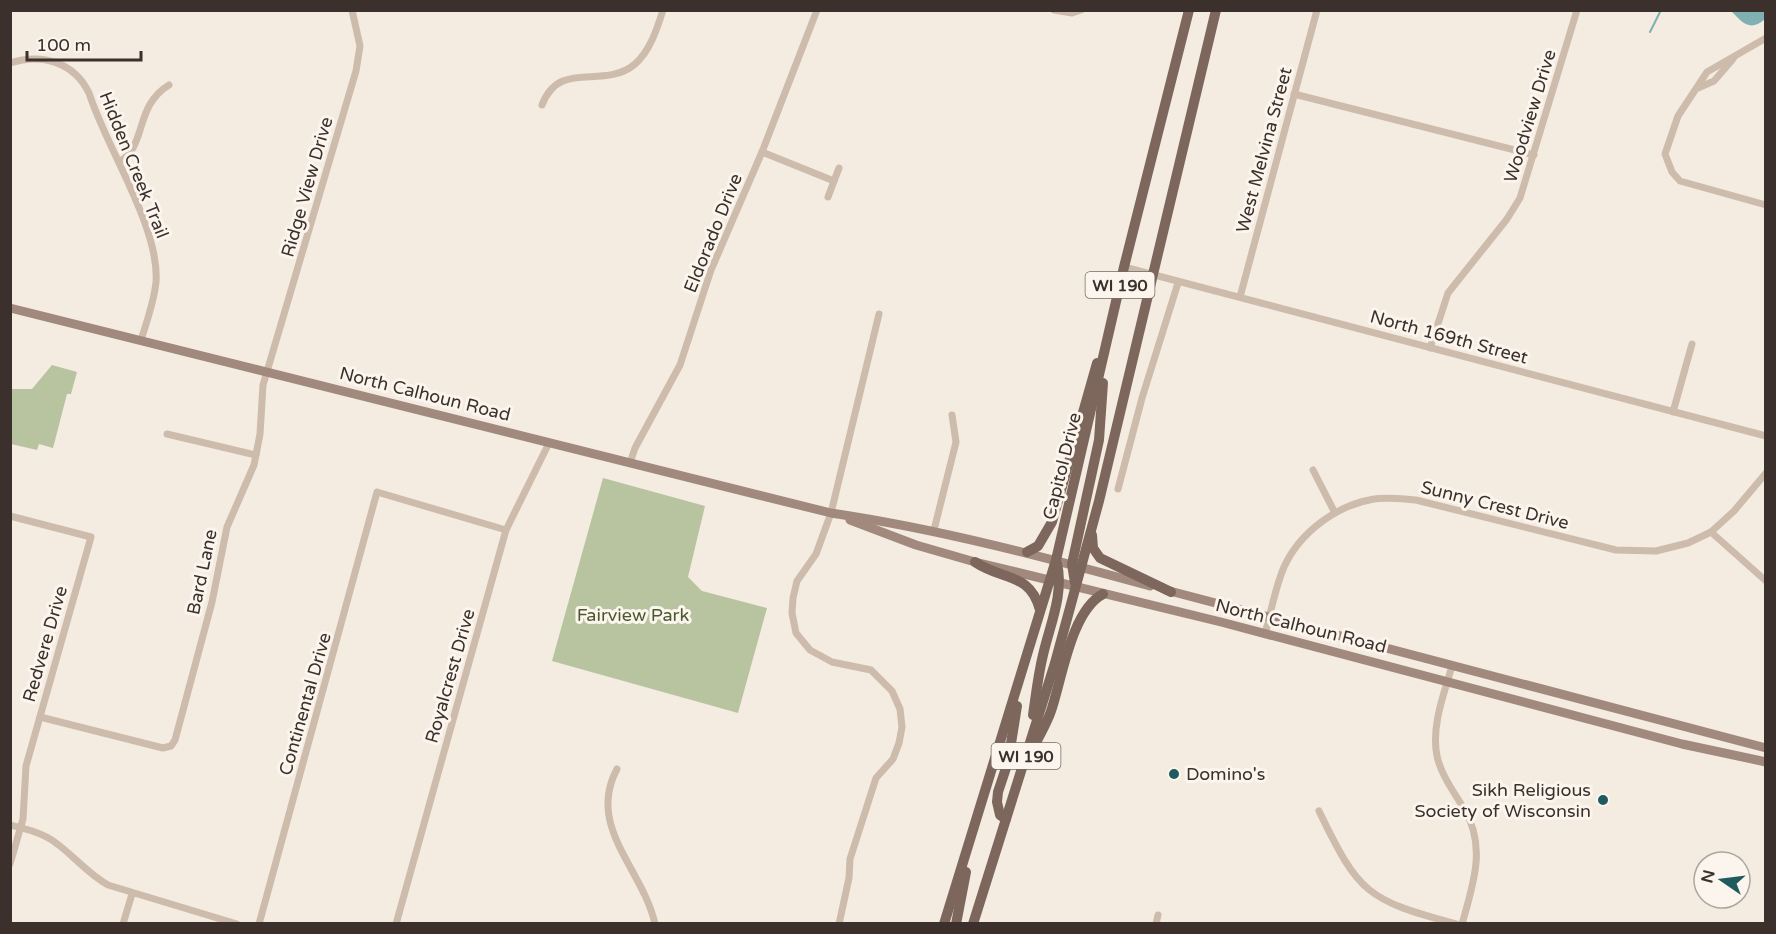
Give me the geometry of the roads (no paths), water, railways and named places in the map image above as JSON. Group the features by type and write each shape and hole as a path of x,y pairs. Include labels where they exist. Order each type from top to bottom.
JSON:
{"main road":[{"name":"Capitol Drive","path":"1056,560 1124,267 1189,10"},
{"name":"WI 190","path":"1076,566 1092,526 1216,10"},
{"name":"North Calhoun Road","path":"10,308 831,513 934,530 1027,552 1766,748"},
{"path":"1027,552 1038,546 1052,522 1078,424 1115,308"},
{"path":"1076,587 1076,566 1103,411 1103,365"},
{"name":"North Calhoun Road","path":"831,513 916,544 975,562 1448,681 1682,744 1766,762"},
{"path":"1092,526 1093,548 1100,558 1171,592"},
{"path":"1028,749 1056,560"},
{"path":"975,562 988,571 1021,581 1032,588 1041,611"},
{"name":"WI 190","path":"944,924 1041,611 1054,582"},
{"name":"WI 190","path":"974,924 1076,587"},
{"path":"1019,778 1050,712 1077,627 1090,605 1103,594"},
{"path":"1006,819 1000,815 997,802 1014,735 1019,685"},
{"path":"956,924 974,827"}],"street":[{"name":"Ridge View Drive","path":"269,371 356,71 360,46 352,10"},
{"path":"542,105 548,90 565,79 613,75 634,65 650,43 663,10"},
{"name":"Eldorado Drive","path":"630,463 635,448 680,365 723,240 762,152 816,10"},
{"path":"1054,10 1071,13 1081,10"},
{"name":"West Melvina Street","path":"1240,297 1317,10"},
{"name":"Woodview Drive","path":"1430,348 1448,293 1514,208 1525,186 1577,10"},
{"path":"1766,38 1733,59 1714,81 1698,88 1678,116 1665,154 1672,172 1680,181 1766,205"},
{"name":"Hidden Creek Trail","path":"10,63 44,58 58,63 78,77 89,93 149,237 155,263 156,282 152,305 141,340"},
{"path":"119,162 132,152 149,101 169,84"},
{"path":"1294,94 1534,155"},
{"path":"762,152 834,181"},
{"path":"828,197 839,168"},
{"name":"North 169th Street","path":"1124,267 1766,436"},
{"path":"1118,489 1142,398 1179,283"},
{"path":"839,924 849,878 850,859 876,778 893,759 902,727 900,709 882,679 859,666 832,662 817,655 796,633 792,613 797,581 816,554 831,513 879,314"},
{"path":"1673,412 1692,344"},
{"name":"Bard Lane","path":"40,717 163,748 171,746 212,602 227,527 250,477 256,455 263,388 269,371"},
{"path":"934,530 956,442 952,415"},
{"path":"167,434 256,455"},
{"name":"Royalcrest Drive","path":"396,924 506,530 549,443"},
{"path":"1313,470 1335,513"},
{"name":"Sunny Crest Drive","path":"1265,634 1277,586 1299,542 1335,513 1376,499 1416,500 1631,552 1677,546 1711,532 1734,511 1766,473"},
{"name":"Continental Drive","path":"259,924 377,492 506,530"},
{"name":"Redvere Drive","path":"10,516 91,537 27,766 20,828 10,864"},
{"path":"1711,532 1766,581"},
{"path":"1452,666 1437,730 1437,756 1449,784 1471,822 1477,844 1476,869 1462,924"},
{"path":"617,769 609,784 606,808 616,839 647,900 655,924"},
{"path":"1319,811 1344,862 1366,889 1403,909 1456,924"},
{"path":"10,825 54,842 94,877 132,894 237,924"},
{"path":"123,924 132,894"},
{"path":"1156,924 1158,915"}],"water":[{"path":"1731,11 1765,11 1765,19 1751,25 1743,22"}],"waterway":[{"path":"1650,32 1661,10"}],"place":[{"name":"Domino's","path":"1174,774"},
{"name":"Sikh Religious Society of Wisconsin","path":"1603,800"}],"park label":[{"name":"Fairview Park","path":"633,615"}]}
